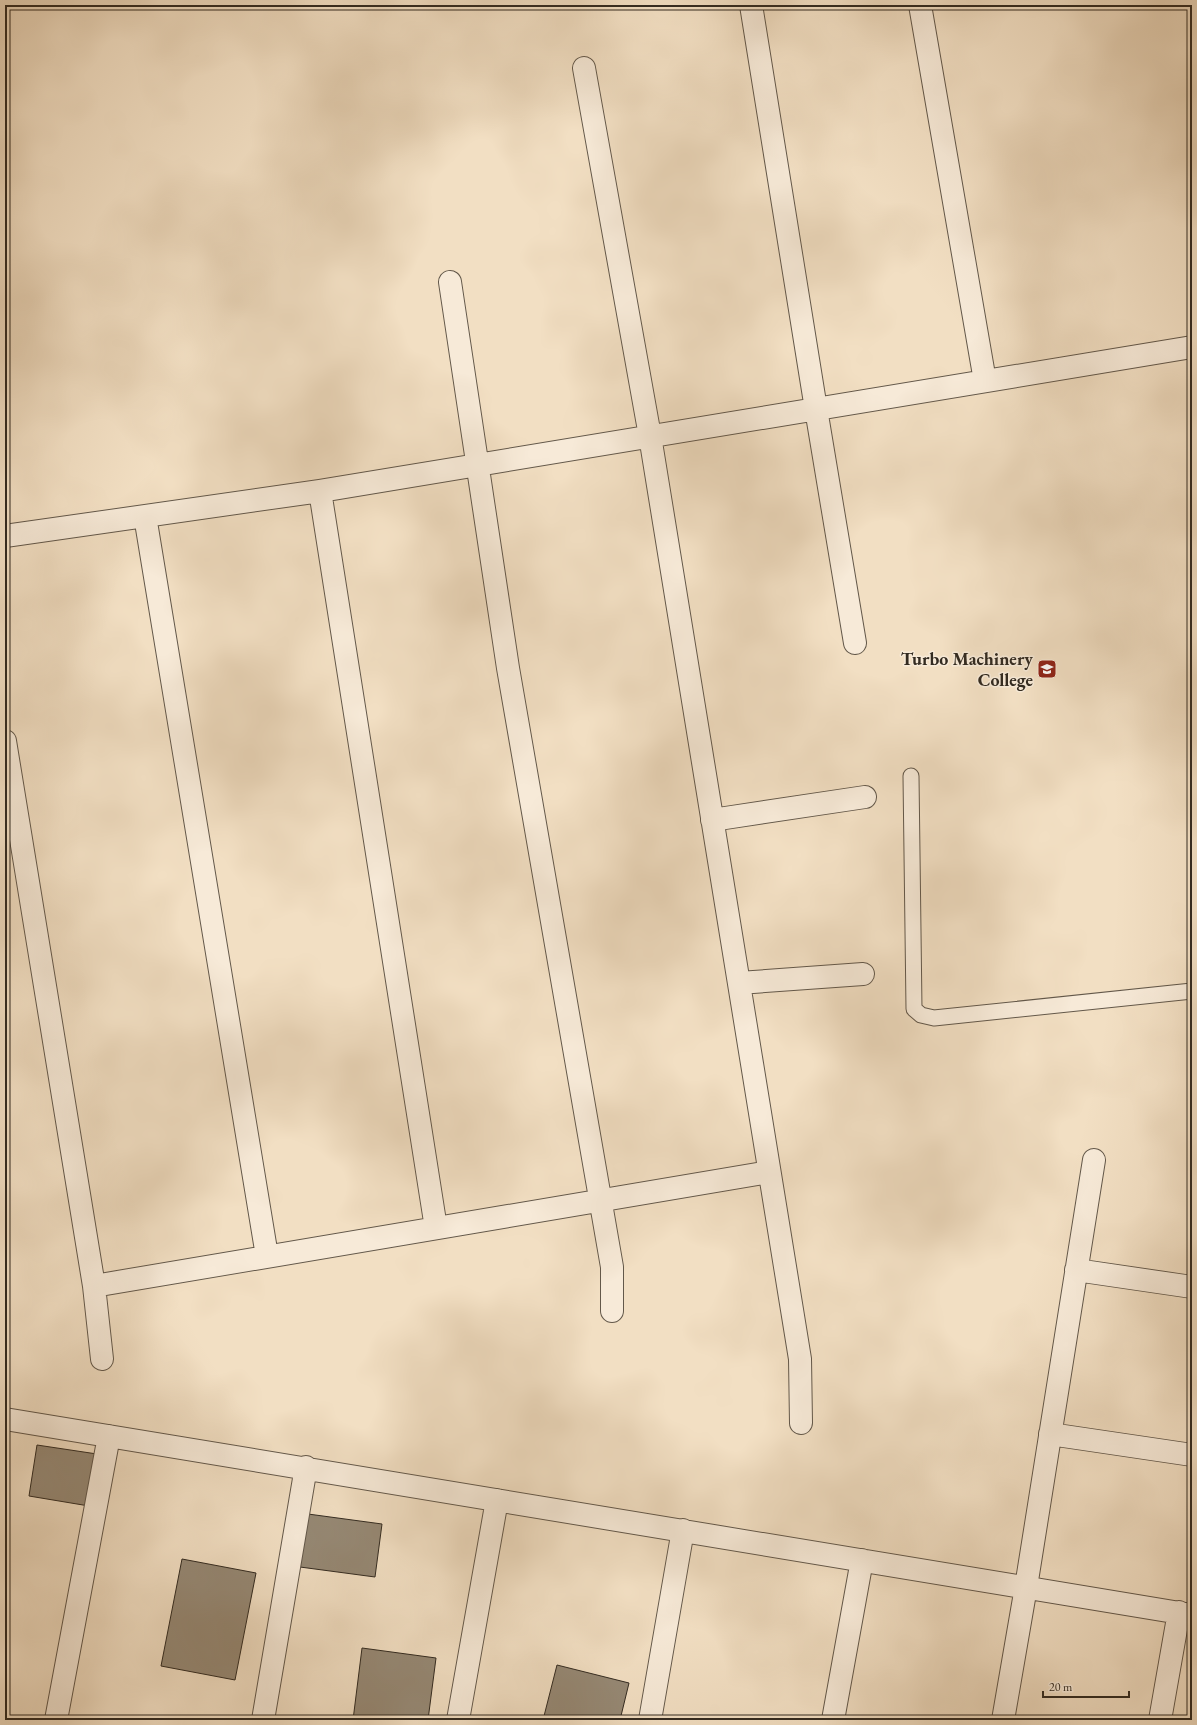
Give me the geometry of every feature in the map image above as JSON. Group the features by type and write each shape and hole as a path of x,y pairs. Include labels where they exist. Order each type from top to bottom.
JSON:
{"street":[{"path":"751,5 855,643"},
{"path":"920,5 985,381"},
{"path":"584,68 650,436 800,1359 801,1423"},
{"path":"450,282 508,668 612,1267 612,1311"},
{"path":"5,536 320,491 1192,347"},
{"path":"320,491 436,1228"},
{"path":"145,516 267,1256"},
{"path":"5,741 94,1286 102,1359"},
{"path":"712,820 865,796"},
{"path":"739,983 863,974"},
{"path":"1003,1720 1026,1587 1094,1160"},
{"path":"94,1286 769,1172"},
{"path":"1076,1270 1192,1287"},
{"path":"5,1418 1185,1614 1160,1720"},
{"path":"1050,1434 1192,1455"},
{"path":"56,1720 109,1436"},
{"path":"263,1720 306,1467"},
{"path":"458,1720 497,1500"},
{"path":"650,1720 683,1530"},
{"path":"833,1720 862,1560"}],"lane":[{"path":"911,776 914,1009 921,1015 934,1018 1192,991"}],"building":[{"path":"37,1445 97,1454 89,1506 29,1496"},
{"path":"308,1514 382,1524 375,1577 300,1567"},
{"path":"182,1559 256,1573 235,1680 161,1666"},
{"path":"362,1648 436,1658 428,1720 353,1720"},
{"path":"557,1665 629,1683 620,1720 543,1720"}],"place":[{"name":"Turbo Machinery College","path":"1047,669"}]}
